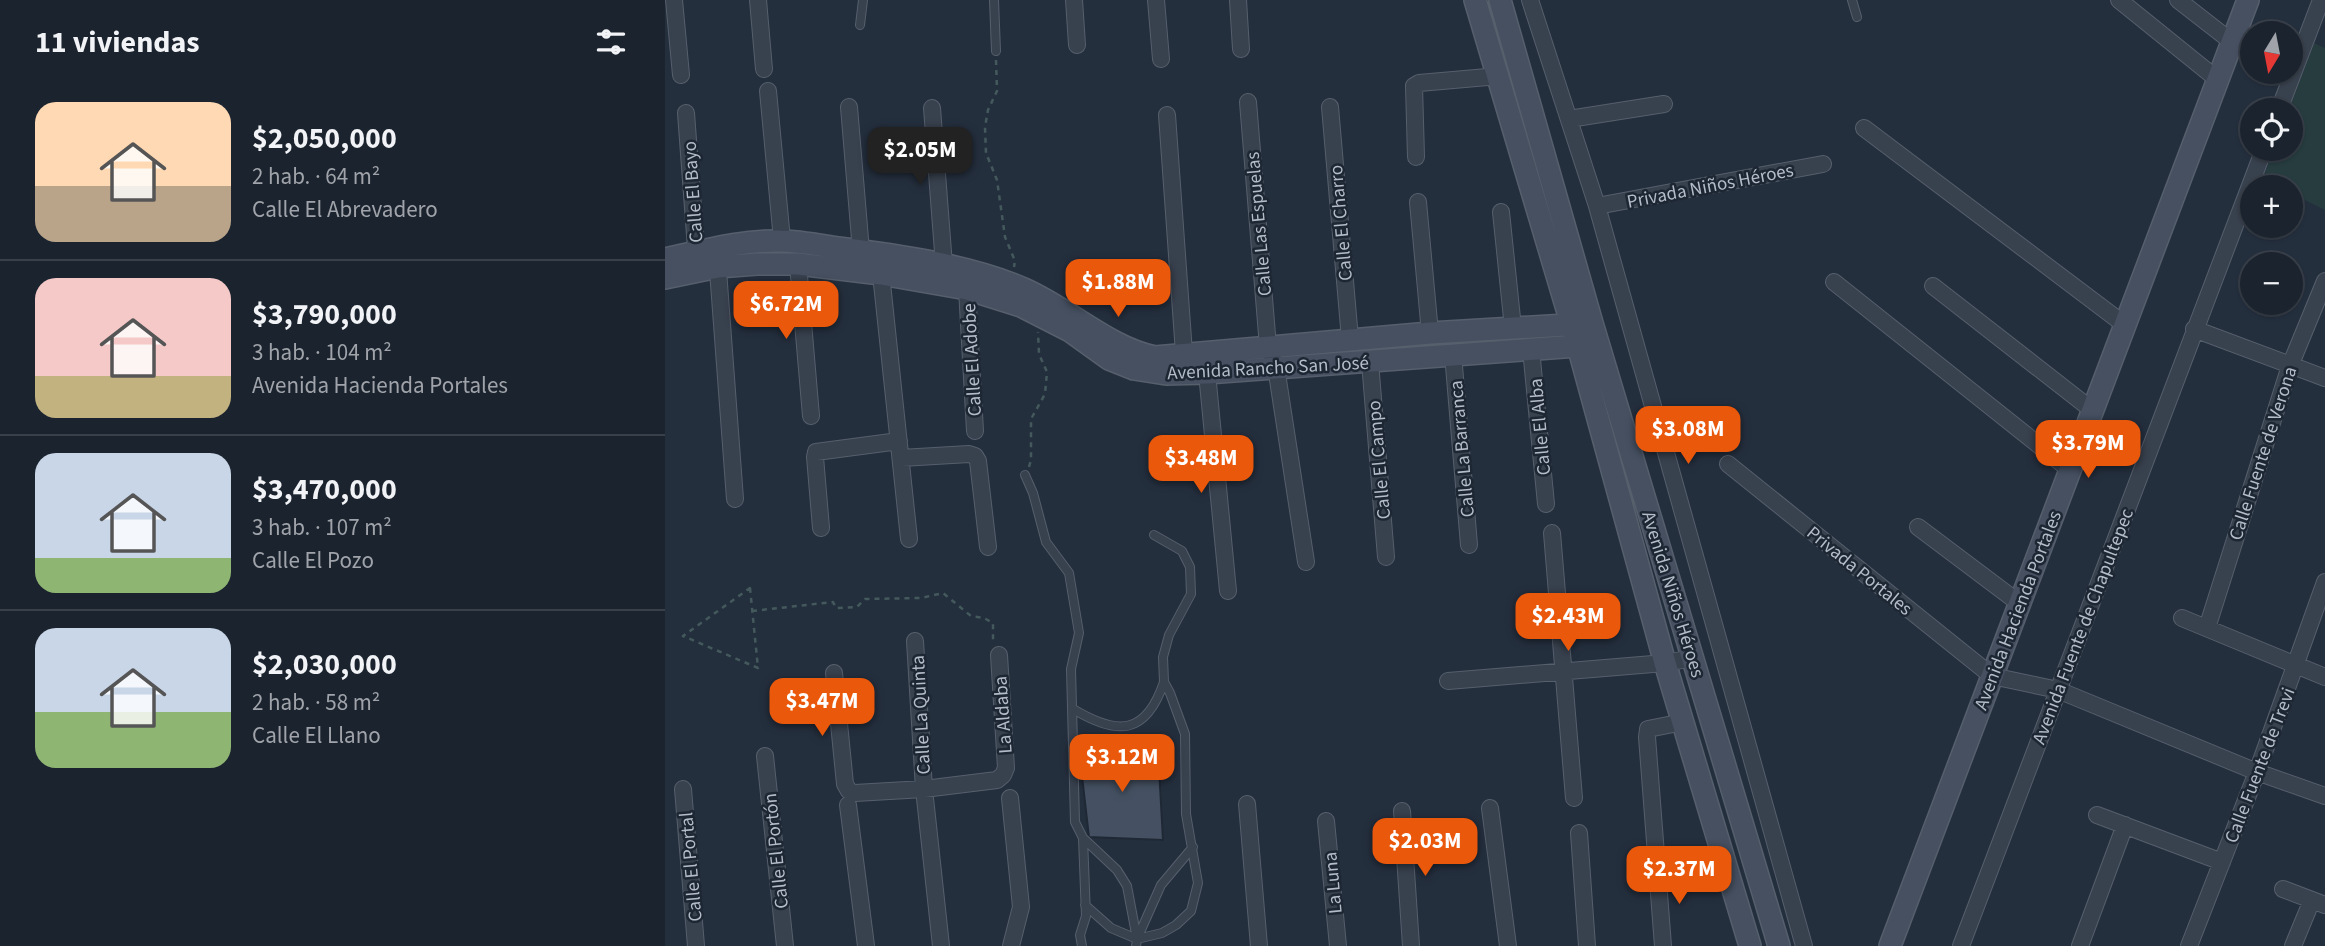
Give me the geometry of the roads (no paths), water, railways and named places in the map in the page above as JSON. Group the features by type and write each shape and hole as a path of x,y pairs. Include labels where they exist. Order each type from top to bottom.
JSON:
{"main road":[{"name":"Avenida Niños Héroes","path":"1475,0 1582,324"},
{"name":"Avenida Niños Héroes","path":"1500,0 1665,663 1750,946"},
{"name":"Avenida Hacienda Portales","path":"1890,946 2248,0"},
{"name":"Avenida Rancho San José","path":"665,278 748,242 782,240 861,251 944,265 1012,284 1074,315 1136,353 1155,357 1430,333 1582,324"},
{"name":"Avenida Rancho San José","path":"665,259 798,264 881,274 967,289 1039,315 1070,331 1109,359 1134,369 1166,374 1588,345"},
{"name":"Avenida Niños Héroes","path":"1588,345 1693,658 1779,946"}],"street":[{"path":"674,0 681,75"},
{"path":"758,0 764,68"},
{"path":"1074,0 1077,46"},
{"path":"1156,0 1160,59"},
{"path":"1238,0 1241,49"},
{"path":"1530,0 1597,206 1804,946"},
{"path":"2119,0 2218,80"},
{"path":"2178,0 2232,43"},
{"path":"2284,98 2321,0"},
{"path":"1416,157 1415,86 1419,83 1499,76"},
{"path":"768,91 782,240"},
{"name":"Calle Las Espuelas","path":"1248,102 1268,346 1276,367 1306,562"},
{"path":"1569,118 1664,104"},
{"path":"849,107 861,251"},
{"name":"Calle El Charro","path":"1330,107 1350,340"},
{"path":"932,108 944,265"},
{"name":"Calle El Bayo","path":"686,113 707,260 735,499"},
{"path":"1167,115 1184,353"},
{"path":"1864,128 2125,325"},
{"name":"Avenida Fuente de Chapultepec","path":"1962,946 2259,161"},
{"name":"Privada Niños Héroes","path":"1597,206 1823,164"},
{"path":"1418,202 1430,333"},
{"path":"1501,212 1513,328"},
{"path":"798,264 811,416"},
{"path":"881,274 909,539"},
{"name":"Calle Fuente de Verona","path":"2207,628 2290,366 2325,281"},
{"path":"1834,282 2070,470"},
{"path":"1933,286 2092,410"},
{"name":"Calle El Adobe","path":"967,289 975,431"},
{"path":"2194,330 2325,379"},
{"name":"Calle El Alba","path":"1531,349 1546,504"},
{"name":"Calle La Barranca","path":"1453,354 1469,545"},
{"name":"Calle El Campo","path":"1370,362 1386,558"},
{"path":"1207,373 1228,591"},
{"path":"821,528 816,452 899,441"},
{"path":"901,458 969,454 975,456 978,461 988,547"},
{"name":"Privada Portales","path":"1728,464 1992,676"},
{"path":"1918,527 2019,603"},
{"path":"1552,533 1574,798"},
{"name":"Calle Fuente de Trevi","path":"2189,946 2257,772 2325,582"},
{"path":"2182,618 2325,677"},
{"name":"Calle La Quinta","path":"915,641 924,789 941,946"},
{"name":"La Aldaba","path":"924,789 997,780 1003,775 1006,768 999,655"},
{"path":"1448,681 1665,663 1693,658"},
{"path":"834,673 866,946"},
{"path":"1992,676 2058,690 2257,772 2325,796"},
{"path":"1663,946 1647,737 1648,729 1683,722"},
{"name":"Calle El Portón","path":"765,756 785,946"},
{"name":"Calle El Portal","path":"683,789 696,946"},
{"path":"849,797 855,793 924,789"},
{"path":"1010,798 1021,907 1011,946"},
{"path":"1247,804 1259,946"},
{"path":"1490,808 1508,946"},
{"path":"1402,811 1411,946"},
{"path":"2097,815 2222,862"},
{"name":"La Luna","path":"1326,821 1338,946"},
{"path":"2080,946 2125,825"},
{"path":"1579,833 1587,946"},
{"path":"2283,889 2318,902 2293,946"}],"lane":[{"path":"860,25 863,0"},
{"path":"994,0 996,51"},
{"path":"1852,0 1857,18"},
{"path":"1025,475 1046,542 1069,573 1079,633 1071,669 1075,822 1083,838 1117,870 1127,886 1136,943"},
{"path":"1073,709 1097,723 1124,727 1144,720 1157,703 1164,682 1163,657 1169,635 1191,594 1190,567 1182,551 1154,535"},
{"path":"1136,943 1163,933 1191,911 1198,883 1186,814 1185,734 1164,682"},
{"path":"1082,946 1080,935 1086,916 1083,838"},
{"path":"1136,943 1161,885 1193,847"},
{"path":"1086,905 1111,928 1136,943"}]}
